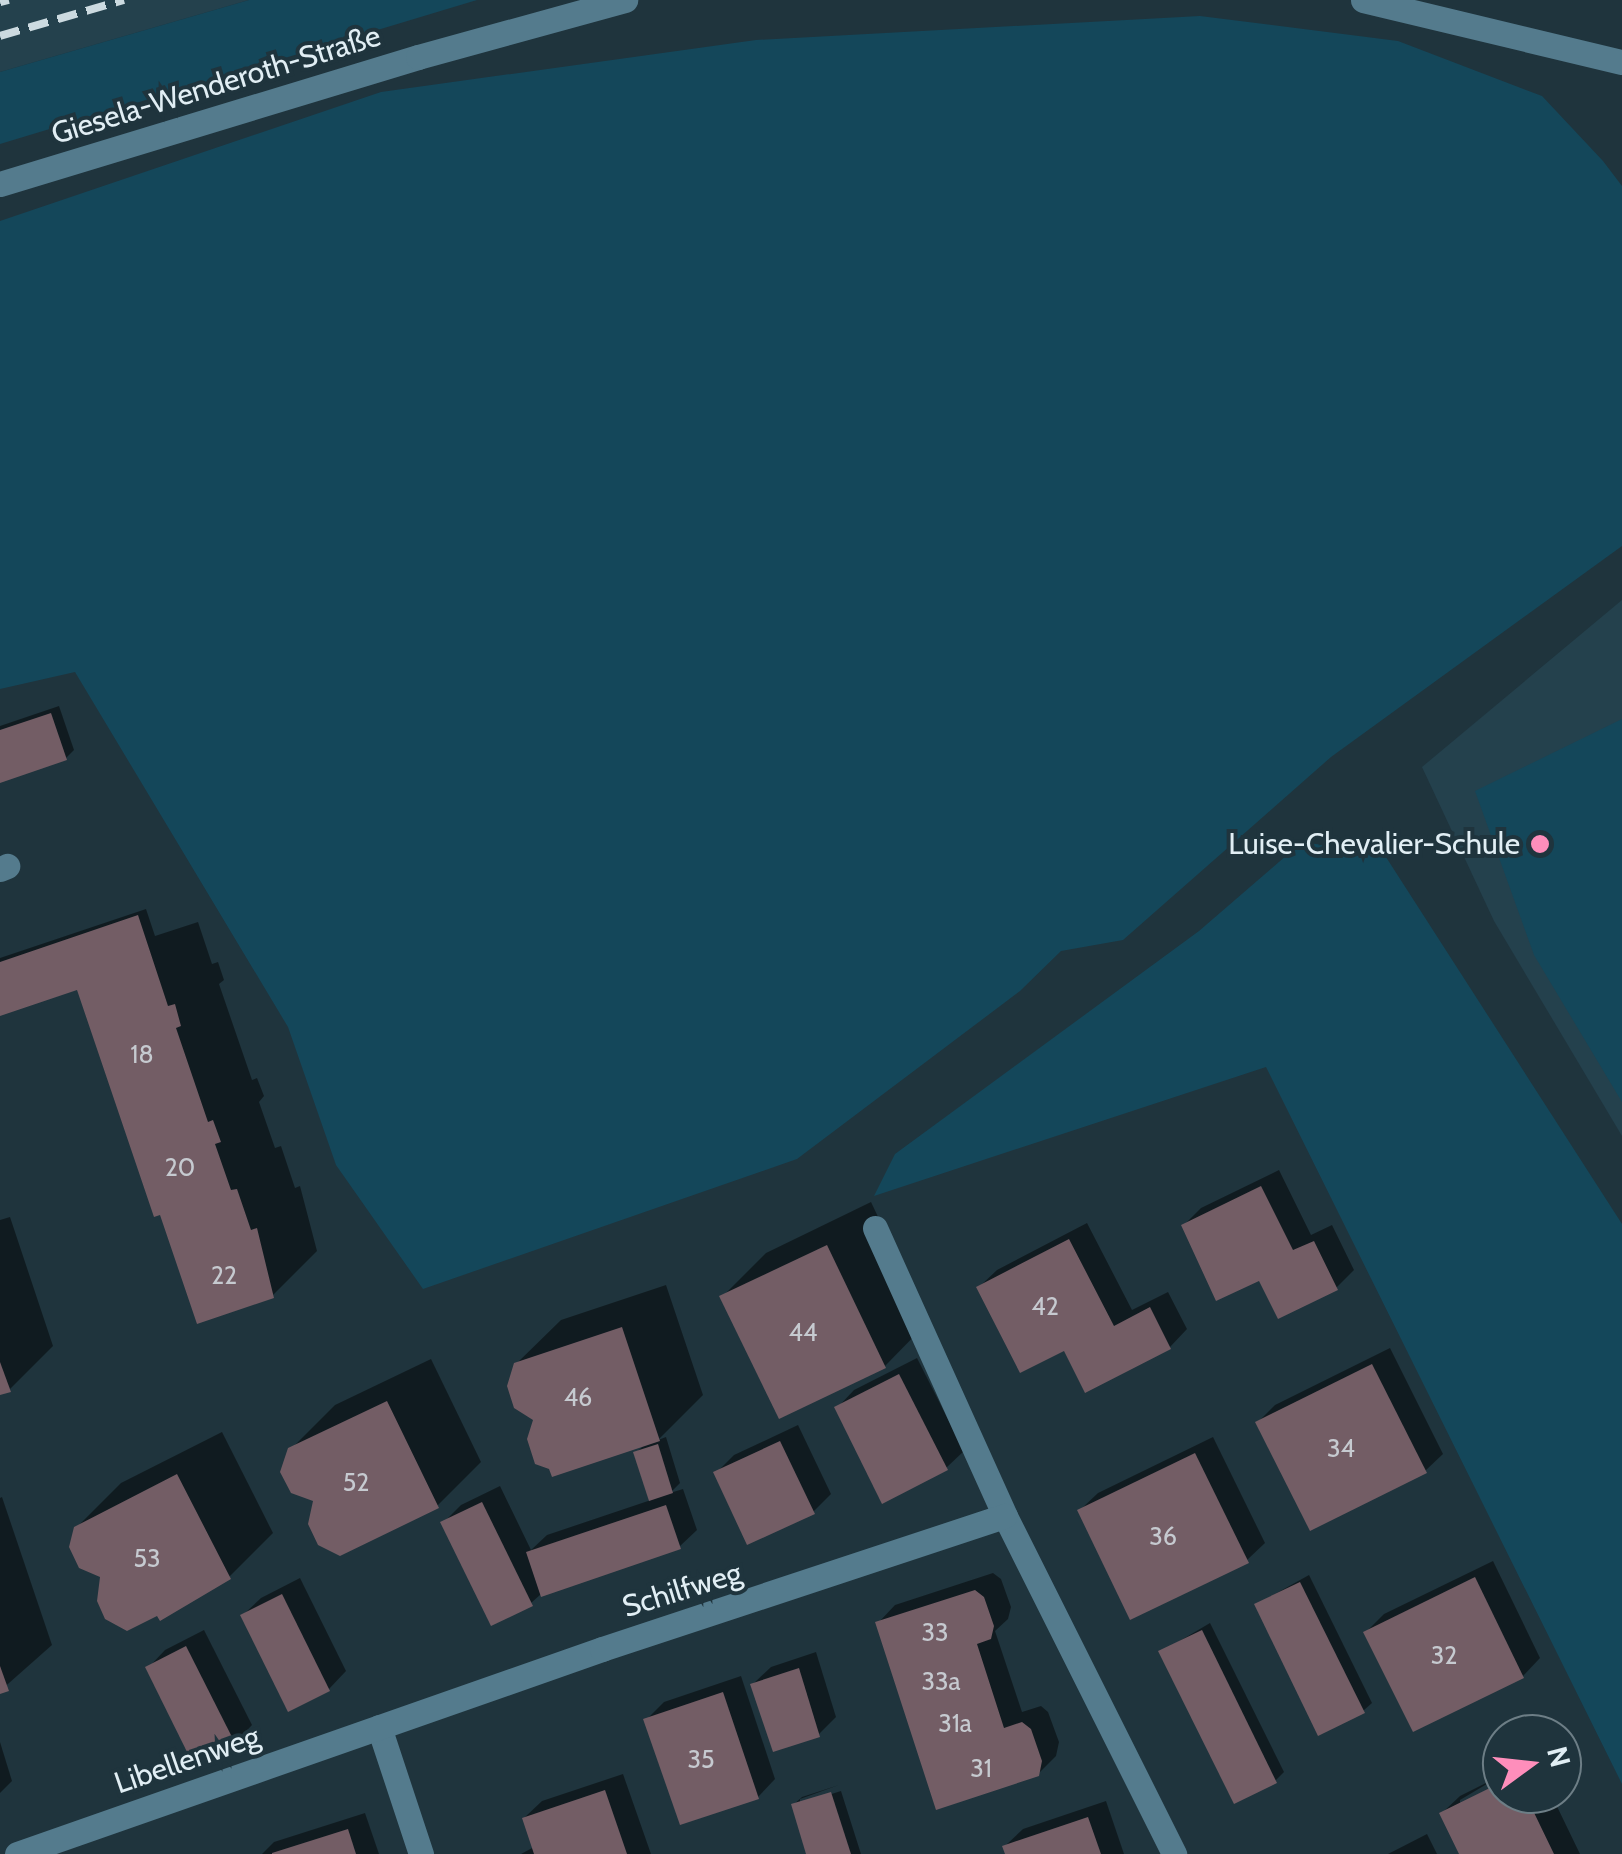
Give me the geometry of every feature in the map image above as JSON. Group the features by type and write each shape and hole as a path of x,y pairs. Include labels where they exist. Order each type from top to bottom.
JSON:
{"street":[{"name":"Giesela-Wenderoth-Straße","path":"0,184 418,57 625,0"},
{"path":"1362,0 1622,62"},
{"path":"875,1228 1006,1516 1174,1854"},
{"name":"Schilfweg","path":"379,1727 1006,1516"},
{"path":"379,1727 422,1854"},
{"name":"Libellenweg","path":"17,1854 379,1727"}],"shaded area":[{"path":"0,0 249,0 0,72"},
{"path":"249,0 477,0 0,144 0,72"},
{"path":"1200,16 1398,41 1542,96 1603,161 1622,186 1622,546 1331,757 1123,940 1061,951 1020,991 797,1159 423,1289 336,1165 288,1027 75,672 0,689 0,221 381,92 756,40"},
{"name":"Luise-Chevalier-Schule","path":"1622,600 1622,1136 1494,921 1422,767"},
{"path":"1622,719 1622,1102 1534,955 1475,791"},
{"path":"1302,842 1384,854 1622,1224 1622,1784 1266,1067 874,1196 895,1154 1199,931"}],"building":[{"path":"51,713 67,760 0,783 0,730"},
{"path":"138,915 168,1006 175,1004 181,1026 176,1028 208,1122 213,1120 221,1142 215,1144 231,1190 237,1189 251,1230 257,1228 274,1298 197,1324 160,1215 154,1217 77,990 0,1016 0,962"},
{"path":"1261,1186 1293,1250 1314,1241 1338,1290 1278,1319 1259,1281 1216,1301 1181,1225"},
{"path":"1069,1239 1114,1326 1150,1307 1171,1349 1085,1393 1064,1351 1020,1373 976,1287"},
{"path":"827,1245 886,1368 779,1419 719,1296"},
{"path":"622,1327 660,1441 552,1477 549,1469 535,1464 527,1439 533,1420 514,1408 507,1386 514,1363"},
{"path":"0,1362 11,1392 0,1395"},
{"path":"1372,1364 1427,1473 1310,1531 1255,1422"},
{"path":"899,1374 948,1470 882,1504 834,1407"},
{"path":"387,1401 439,1508 340,1556 318,1545 308,1524 313,1501 291,1493 280,1472 288,1448"},
{"path":"780,1441 815,1514 747,1545 713,1472"},
{"path":"658,1444 673,1493 649,1501 633,1452"},
{"path":"1195,1453 1249,1563 1130,1620 1077,1510"},
{"path":"177,1474 231,1579 160,1621 157,1616 127,1631 105,1619 97,1601 100,1577 79,1568 69,1547 74,1527"},
{"path":"482,1502 533,1606 491,1626 440,1522"},
{"path":"666,1505 681,1549 541,1597 526,1552"},
{"path":"1475,1577 1524,1678 1413,1732 1363,1632"},
{"path":"1300,1582 1365,1713 1318,1736 1254,1604"},
{"path":"975,1590 984,1597 994,1626 991,1639 977,1644 1004,1728 1022,1722 1031,1729 1042,1761 1039,1776 936,1810 875,1622"},
{"path":"282,1594 330,1691 288,1712 240,1615"},
{"path":"1202,1630 1277,1783 1234,1804 1158,1651"},
{"path":"186,1646 236,1745 194,1766 145,1667"},
{"path":"0,1666 9,1691 0,1694"},
{"path":"799,1668 820,1737 773,1752 750,1684"},
{"path":"723,1692 759,1799 680,1825 643,1719"},
{"path":"605,1790 627,1854 534,1854 522,1818"},
{"path":"831,1792 851,1854 806,1854 791,1804"},
{"path":"1482,1792 1482,1814 1535,1814 1554,1854 1459,1854 1439,1813"},
{"path":"1088,1817 1101,1854 1005,1854 1002,1846"},
{"path":"348,1829 356,1854 272,1854 272,1853"}],"railway":[{"path":"0,2 9,0"},
{"path":"0,36 124,0"}],"place":[{"name":"Luise-Chevalier-Schule","path":"1540,844"}]}
